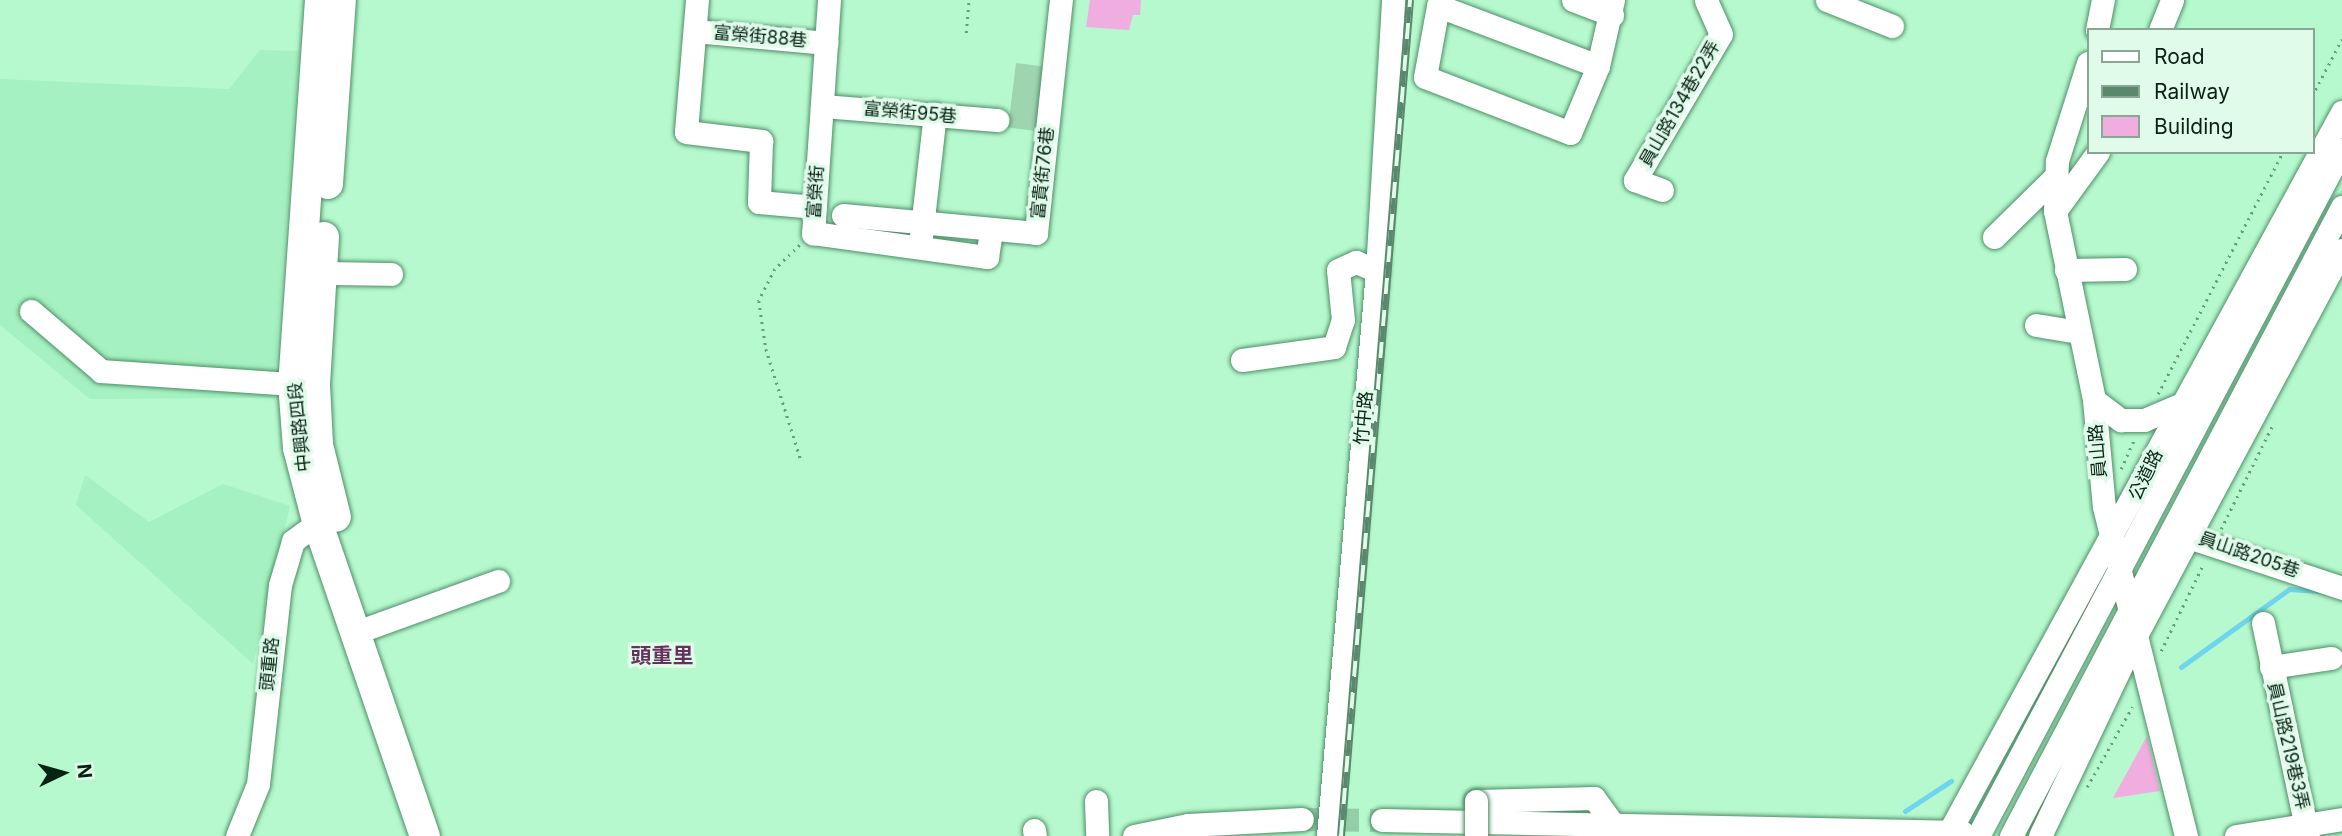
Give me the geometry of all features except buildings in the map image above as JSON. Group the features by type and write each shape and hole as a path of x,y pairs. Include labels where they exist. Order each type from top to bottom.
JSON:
{"main road":[{"name":"中興路四段","path":"320,0 304,384 318,445 326,517 443,836"},
{"name":"中興路四段","path":"304,384 322,273 341,0"},
{"name":"中興路四段","path":"366,629 425,836"}],"street":[{"name":"富榮街88巷","path":"698,0 686,132 761,141 759,202 815,207"},
{"name":"富榮街","path":"829,0 813,233 987,257 991,236"},
{"name":"富貴街76巷","path":"843,215 923,222 991,236 1036,233 1061,0"},
{"name":"竹中路","path":"1328,836 1377,271 1394,0"},
{"path":"1573,0 1613,8 1598,66 1570,133 1425,77 1428,38 1438,6 1598,66"},
{"name":"員山路134巷22弄","path":"1662,190 1635,180 1721,34 1706,0"},
{"path":"1827,0 1892,26"},
{"path":"2097,28 2103,0"},
{"path":"2162,28 2172,0"},
{"name":"富榮街88巷","path":"695,31 826,43"},
{"name":"員山路","path":"2086,70 2056,176 2055,211 2094,400 2104,507 2120,567 2134,639 2186,836"},
{"name":"富榮街95巷","path":"821,106 998,120"},
{"name":"公道路","path":"1979,834 2120,567 2141,536 2314,188 2342,113"},
{"path":"920,248 934,114"},
{"name":"公道路","path":"1948,834 2113,541 2180,405 2314,188 2342,149"},
{"path":"2055,211 2097,154"},
{"path":"1994,237 2056,176"},
{"path":"1382,820 1612,823 2017,836 2129,611 2194,537 2342,207"},
{"path":"2040,836 2134,639 2194,537 2342,250"},
{"path":"1242,360 1334,347 1343,320 1338,270 1356,262 1377,271"},
{"path":"2066,270 2125,269"},
{"path":"322,273 391,274"},
{"path":"32,311 101,371 304,384"},
{"path":"2036,325 2079,332"},
{"path":"2094,400 2121,420 2144,419 2180,405"},
{"name":"頭重路","path":"237,836 258,784 280,585 293,541 326,517"},
{"name":"員山路205巷","path":"2113,541 2141,536 2194,537 2342,587"},
{"path":"366,629 498,581"},
{"name":"員山路219巷3弄","path":"2263,623 2307,831"},
{"name":"員山路219巷3弄","path":"2271,667 2331,658"},
{"path":"1476,836 1476,801 1594,798 1612,823"},
{"path":"1096,801 1097,836"},
{"path":"1134,836 1188,825 1302,819"},
{"path":"2236,836 2307,831 2342,819"}],"path":[{"path":"965,33 969,0"},
{"path":"2314,92 2342,39"},
{"path":"2104,507 2144,419 2282,154"},
{"path":"801,460 766,349 758,301 775,269 813,233"},
{"path":"2085,790 2145,683 2194,537 2281,409"}],"shaded area":[{"path":"260,50 299,51 273,398 90,399 0,325 0,79 229,89"},
{"path":"1016,63 1048,67 1040,131 1008,128"},
{"path":"85,475 149,522 223,484 290,506 253,664 76,505"}],"waterway":[{"path":"2181,667 2289,589 2318,591"},
{"path":"1905,811 1951,781"}],"tunnel":[{"path":"1302,819 1382,820"}],"railway":[{"path":"1341,836 1410,0"}],"district":[{"name":"頭重里","path":"662,656"}]}
